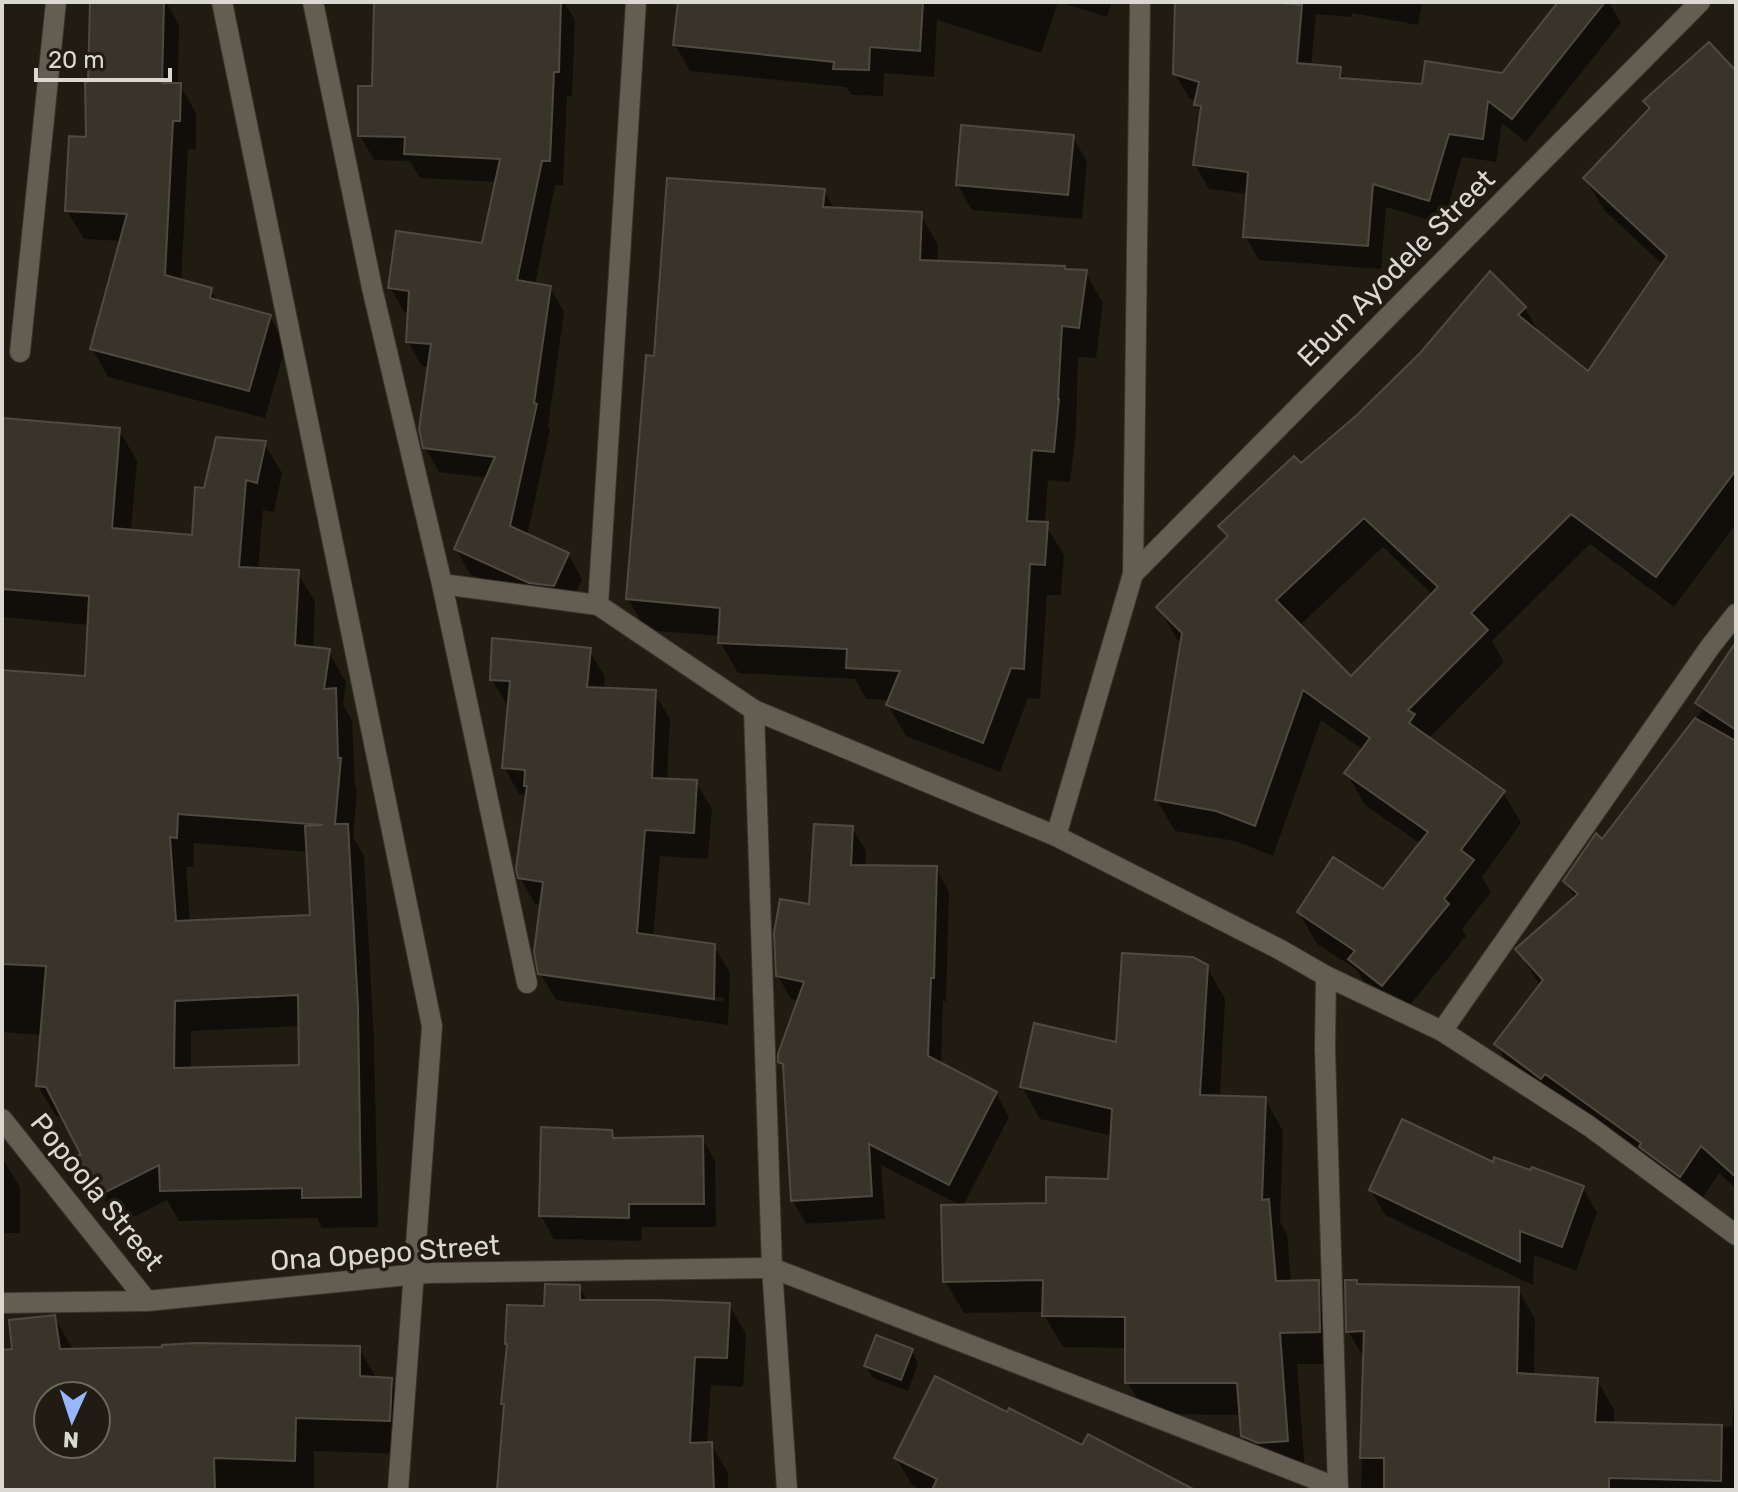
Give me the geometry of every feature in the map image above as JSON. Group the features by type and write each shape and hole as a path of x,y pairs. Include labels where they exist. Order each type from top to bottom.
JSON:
{"street":[{"path":"20,352 56,2"},
{"path":"222,2 432,1026 421,1274 398,1490"},
{"path":"313,2 372,288 442,584 527,983"},
{"path":"598,605 636,2"},
{"path":"1056,836 1133,574 1140,2"},
{"name":"Ebun Ayodele Street","path":"1133,574 1700,2"},
{"path":"442,584 598,605 754,710 1056,836 1326,976 1442,1031 1589,1126 1736,1235"},
{"path":"1442,1031 1736,614"},
{"path":"754,710 772,1268 787,1490"},
{"path":"772,1268 1338,1489 1325,1049 1326,976"},
{"name":"Popoola Street","path":"2,1119 147,1301"},
{"name":"Ona Opepo Street","path":"2,1303 147,1301 421,1274 772,1268"}],"building":[{"path":"90,2 164,2 162,83 181,83 180,121 173,121 165,275 212,288 210,298 271,315 249,391 90,349 127,214 65,211 69,136 86,137 85,82 88,82"},
{"path":"374,2 561,2 559,72 554,72 550,161 542,161 517,280 551,286 534,403 537,404 510,526 569,553 554,586 529,583 454,549 495,457 423,448 419,429 431,344 406,342 409,291 388,288 396,231 482,243 500,159 404,154 405,137 358,136 358,86 372,86"},
{"path":"678,2 923,2 920,51 870,47 869,70 833,69 834,62 673,45"},
{"path":"1175,2 1302,5 1297,63 1341,67 1340,78 1422,84 1425,61 1502,73 1558,2 1605,2 1512,119 1488,101 1483,139 1449,134 1429,201 1373,184 1368,246 1243,237 1248,172 1193,165 1201,106 1194,105 1199,82 1173,74"},
{"path":"1709,42 1736,71 1736,470 1656,577 1571,514 1471,613 1488,630 1408,710 1415,714 1409,723 1505,791 1461,850 1474,860 1444,899 1449,904 1382,986 1348,959 1355,951 1297,912 1333,857 1383,889 1428,832 1344,773 1370,738 1303,690 1255,826 1216,811 1155,800 1182,633 1156,607 1228,536 1218,526 1294,456 1301,463 1357,415 1420,353 1490,271 1526,307 1518,315 1588,371 1667,256 1583,178 1650,108 1643,101","holes":["1364,518 1438,587 1351,676 1276,600"]},
{"path":"961,125 1074,135 1068,195 956,185"},
{"path":"667,178 825,189 823,207 922,212 920,260 1065,266 1065,269 1087,270 1079,328 1062,326 1054,452 1032,450 1027,521 1048,522 1045,565 1030,564 1024,669 1011,668 983,743 886,705 900,671 846,668 847,649 718,643 720,608 626,599 646,355 654,356"},
{"path":"2,418 120,428 112,528 192,535 195,487 204,488 216,437 266,441 257,483 246,480 239,567 299,570 295,645 330,649 324,689 336,688 338,758 341,758 335,824 348,824 358,1007 361,1197 302,1198 302,1188 160,1191 159,1165 98,1196 46,1087 36,1086 46,966 2,964 2,670 85,676 89,596 2,589","holes":["178,814 323,825 305,826 310,915 176,921 170,837 177,838","298,995 299,1065 174,1068 175,1001"]},
{"path":"492,638 591,648 587,687 656,690 652,778 697,780 694,833 645,830 637,933 715,944 714,999 538,974 534,952 543,882 518,878 516,868 527,786 524,786 525,770 502,768 510,681 490,680"},
{"path":"1736,642 1736,730 1695,703"},
{"path":"1695,718 1736,741 1736,1177 1701,1146 1680,1177 1639,1147 1641,1143 1545,1074 1541,1079 1494,1044 1543,980 1515,949 1578,894 1563,881 1596,833 1602,839"},
{"path":"814,824 853,826 851,865 937,866 928,1056 997,1092 949,1185 869,1144 872,1196 791,1201 783,1064 778,1062 778,1054 804,982 776,976 774,933 780,899 809,904"},
{"path":"1122,953 1193,957 1208,965 1200,1095 1266,1097 1262,1200 1269,1199 1276,1281 1319,1280 1320,1332 1280,1333 1288,1441 1258,1443 1241,1436 1237,1383 1125,1383 1125,1317 1042,1316 1043,1280 943,1282 941,1205 1046,1203 1046,1177 1108,1179 1112,1109 1020,1087 1034,1023 1116,1042"},
{"path":"1402,1119 1493,1162 1494,1157 1530,1170 1532,1167 1584,1186 1562,1247 1520,1231 1520,1262 1369,1190"},
{"path":"541,1127 612,1130 613,1138 703,1136 704,1204 629,1204 629,1218 539,1216"},
{"path":"1345,1280 1357,1280 1357,1284 1519,1287 1517,1373 1598,1378 1595,1422 1722,1425 1721,1481 1609,1478 1609,1490 1384,1490 1384,1458 1360,1458 1364,1331 1346,1332"},
{"path":"545,1284 580,1285 580,1300 730,1303 727,1358 695,1357 690,1443 712,1442 714,1490 497,1490 507,1305 544,1306"},
{"path":"55,1315 60,1349 162,1347 196,1343 360,1346 360,1376 392,1378 390,1421 296,1418 295,1461 214,1458 215,1490 2,1490 2,1350 12,1349 9,1320"},
{"path":"876,1335 913,1349 901,1380 864,1366"},
{"path":"935,1376 1007,1412 1009,1408 1082,1445 1088,1434 1195,1490 932,1490 937,1479 894,1458"}]}
